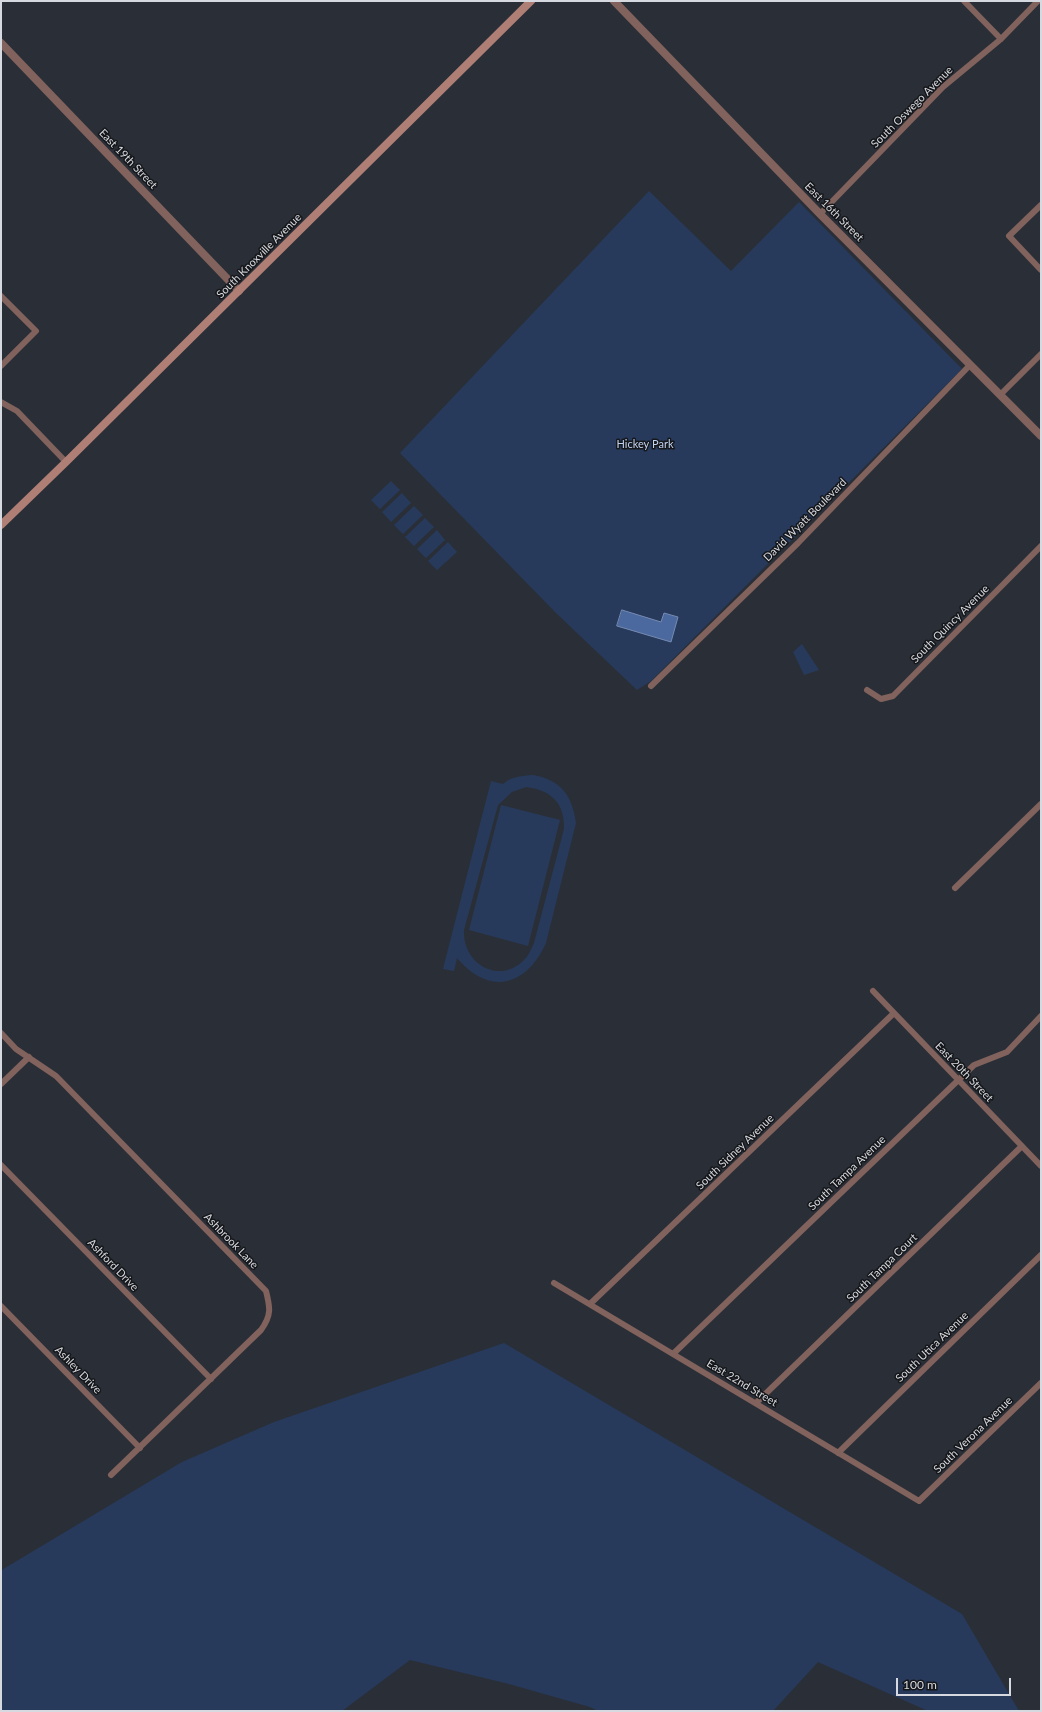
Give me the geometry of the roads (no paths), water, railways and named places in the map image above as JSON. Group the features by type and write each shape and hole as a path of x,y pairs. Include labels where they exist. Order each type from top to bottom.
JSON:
{"main road":[{"name":"South Knoxville Avenue","path":"1,525 531,1"}],"street":[{"name":"East 16th Street","path":"614,1 820,214 1041,436"},
{"path":"964,1 1001,39"},
{"name":"South Oswego Avenue","path":"820,214 943,87 1001,39 1038,1"},
{"name":"East 19th Street","path":"1,43 239,291"},
{"path":"1041,205 1009,236 1041,270"},
{"path":"1,296 36,331 1,366"},
{"path":"1000,395 1041,354"},
{"name":"David Wyatt Boulevard","path":"651,686 798,543 970,365"},
{"path":"1,402 17,411 66,462"},
{"name":"South Quincy Avenue","path":"867,690 881,699 893,696 1041,546"},
{"path":"955,888 1041,804"},
{"name":"East 20th Street","path":"873,991 1041,1166"},
{"name":"South Sidney Avenue","path":"590,1304 894,1013"},
{"name":"South Tampa Avenue","path":"673,1354 974,1065 1007,1052 1041,1018"},
{"name":"Ashbrook Lane","path":"1,1033 16,1049 56,1076 266,1290 270,1307 267,1321 261,1330 111,1476"},
{"path":"1,1084 28,1057"},
{"name":"South Tampa Court","path":"756,1404 1022,1146"},
{"name":"Ashford Drive","path":"1,1164 211,1379"},
{"name":"South Utica Avenue","path":"838,1453 1041,1255"},
{"name":"East 22nd Street","path":"554,1283 919,1501"},
{"name":"Ashley Drive","path":"1,1306 140,1448"},
{"name":"South Verona Avenue","path":"919,1501 1041,1383"}],"park label":[{"name":"Hickey Park","path":"645,444"}]}
